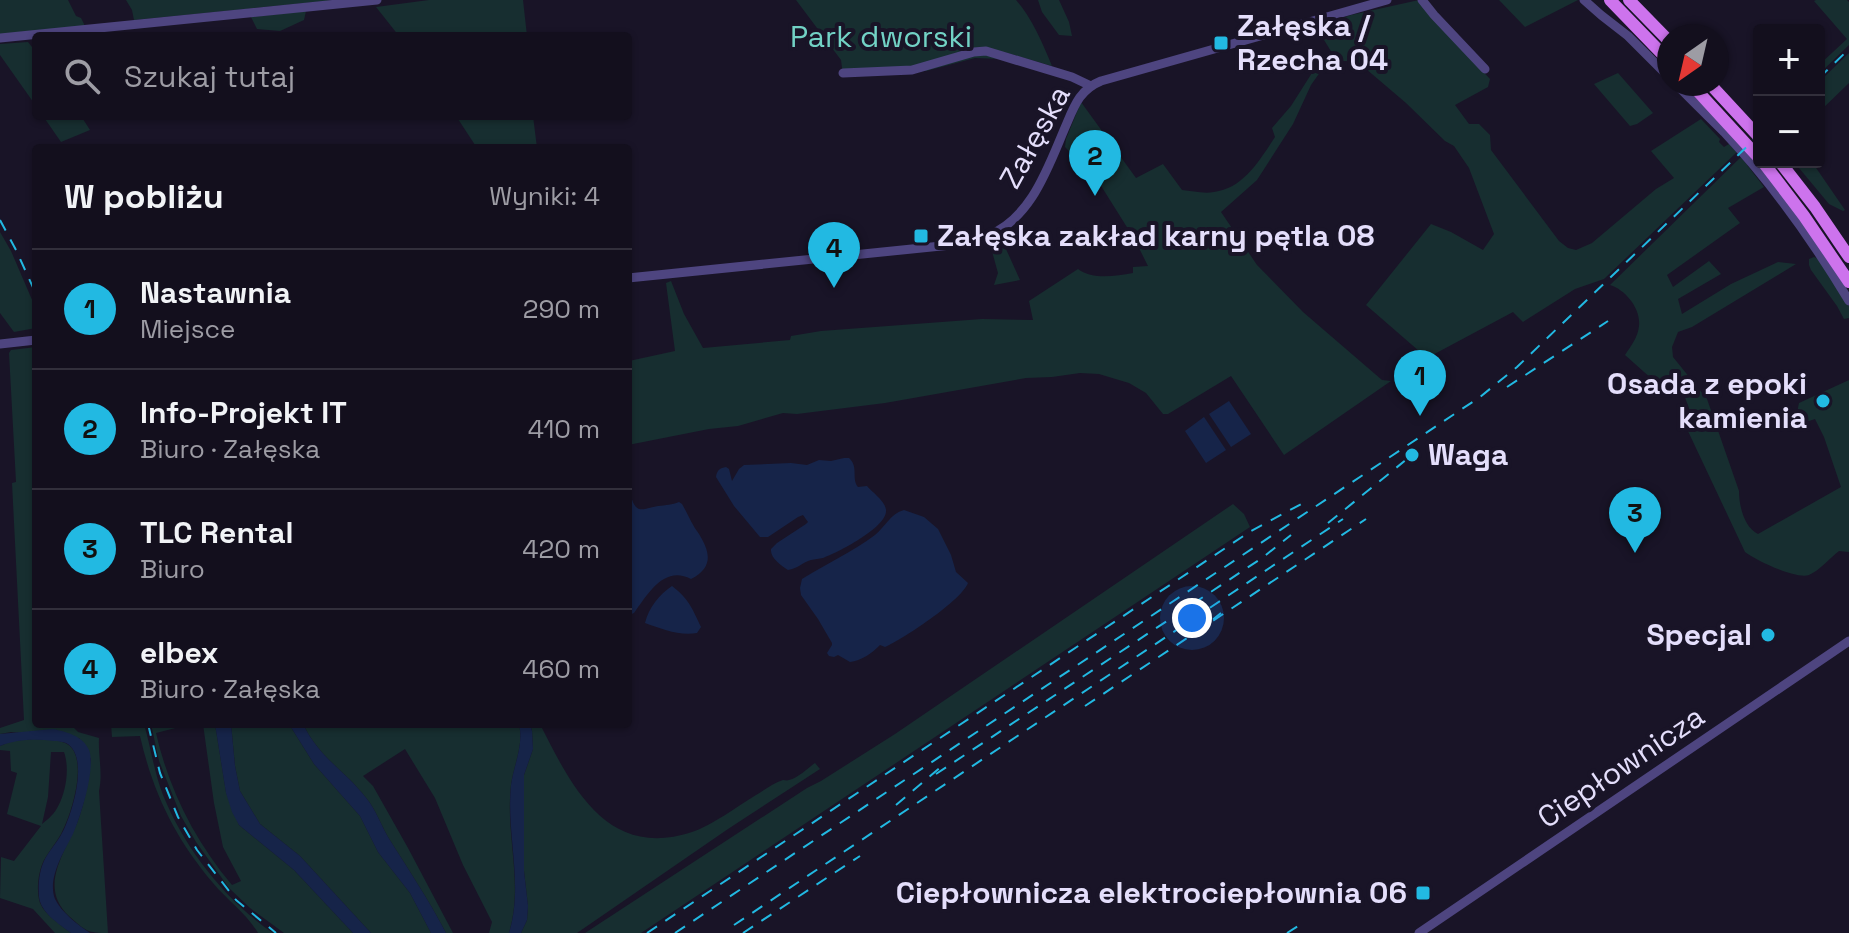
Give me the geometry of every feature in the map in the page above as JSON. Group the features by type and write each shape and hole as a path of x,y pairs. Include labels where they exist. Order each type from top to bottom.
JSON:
{"main road":[{"path":"1610,0 1657,49"},
{"path":"1634,2 1657,28"},
{"path":"1702,96 1753,151"},
{"path":"1721,96 1753,131"},
{"path":"1767,168 1849,282"},
{"path":"1785,168 1849,257"}],"street":[{"path":"60,32 377,0"},
{"name":"Załęska","path":"632,278 951,245 987,236 1009,224 1027,204 1077,101 1091,86 1387,0"},
{"path":"1422,0 1485,69"},
{"path":"1591,2 1657,65"},
{"path":"0,38 32,35"},
{"path":"843,73 912,70 986,51 1072,77 1091,86"},
{"path":"1688,96 1761,176 1813,245 1849,301"},
{"path":"0,344 32,340"},
{"name":"Ciepłownicza","path":"1419,933 1849,641"}],"green space":[{"path":"0,0 68,0 85,26 0,34"},
{"path":"126,0 336,0 134,20"},
{"path":"429,0 523,0 527,32 396,32 376,7"},
{"name":"Park dworski","path":"796,0 1016,0 1032,23 1052,66 1004,52 1002,59 975,58 926,71 843,75 841,60"},
{"path":"1038,0 1059,0 1072,36 1059,35 1042,12"},
{"path":"1419,0 1490,79 1488,87 1455,105 1469,124 1479,124 1490,135 1491,150 1559,241 1568,248 1576,250 1592,243 1656,189 1674,178 1651,151 1701,119 1724,147 1729,144 1737,152 1604,279 1575,289 1523,322 1513,312 1427,358 1366,305 1431,224 1483,250 1494,234 1469,168 1454,146 1352,57 1350,61 1337,61 1316,27 1351,15"},
{"path":"1499,0 1578,0 1525,27"},
{"path":"1814,1 1849,2 1849,45 1825,68 1825,59 1847,39"},
{"path":"306,11 304,20 280,31 257,29 251,17"},
{"path":"28,42 32,47 32,100 0,55 0,44"},
{"path":"1849,53 1849,83 1825,106 1825,76"},
{"path":"1323,58 1323,68 1311,85 1293,124 1257,180 1221,212 1257,265 1303,312 1382,380 1391,381 1284,455 1231,376 1168,414 1163,414 1146,393 1129,383 1099,374 1080,373 1026,378 885,403 783,413 738,426 632,444 632,360 675,351 666,283 671,281 684,314 703,348 790,340 791,336 821,331 982,319 1033,320 1029,301 1078,269 1090,275 1112,276 1133,273 1133,267 1148,266 1098,181 1065,147 1081,102 1136,178 1163,164 1182,190 1214,192 1234,185 1257,164 1275,137 1272,128 1291,106"},
{"path":"1618,73 1653,113 1637,124 1630,126 1594,84"},
{"path":"46,120 84,120 90,130 61,142"},
{"path":"459,120 534,120 536,144 474,144"},
{"path":"1741,157 1764,187 1728,208 1740,223 1667,275 1673,287 1709,261 1721,274 1678,299 1682,314 1731,284 1778,262 1796,264 1692,327 1678,332 1672,347 1673,357 1707,399 1739,491 1743,516 1758,534 1841,487 1815,419 1803,423 1797,413 1799,403 1849,380 1849,552 1839,551 1821,567 1803,576 1766,564 1745,552 1687,429 1690,411 1683,392 1662,388 1625,355 1637,334 1638,313 1622,291 1610,285"},
{"path":"1799,168 1816,168 1845,210 1829,204"},
{"path":"0,232 32,300 32,329 14,332 0,313"},
{"path":"1001,238 1020,280 994,285 998,273 990,244"},
{"path":"1809,259 1819,259 1849,306 1849,318 1844,319 1811,270"},
{"path":"32,347 32,728 74,728 99,738 99,791 108,933 91,932 80,925 60,905 55,892 58,867 80,815 91,759 79,738 11,732 0,734 0,728 24,720 12,483 16,482 11,350"},
{"path":"1233,504 1244,514 1250,527 641,933 585,933 895,734"},
{"path":"111,728 145,728 160,786 183,835 223,889 273,933 258,933 187,849 159,796 140,736 112,737"},
{"path":"152,728 175,728 156,733 176,795 206,851 232,885 241,881 223,847 214,803 204,728 216,728 226,792 239,825 294,870 353,933 284,933 250,908 229,888 196,842 181,816 159,761"},
{"path":"231,728 292,728 314,764 360,816 378,852 410,893 431,933 371,933 300,856 260,824 240,791"},
{"path":"305,728 520,728 510,804 515,896 509,933 489,933 492,922 463,865 435,798 405,749 363,776 373,786 453,933 446,933 370,803"},
{"path":"531,728 542,728 565,772 596,812 615,827 637,836 663,838 692,832 716,821 773,785 796,777 815,763 820,769 577,933 521,933 527,920 528,906 524,871 524,775 533,749"},
{"path":"34,739 65,743 73,749 77,759 78,772 70,814 44,860 38,887 42,907 71,933 55,933 33,909 0,898 1,857 14,861 41,826 7,814 17,773 11,771 10,751 0,750 0,746 12,741","holes":["51,752 64,752 67,774 62,797 55,812 42,824 48,797"]}],"water":[{"path":"1229,401 1251,434 1231,447 1209,414"},
{"path":"1204,417 1226,450 1206,463 1185,431"},
{"path":"844,458 852,462 858,487 867,486 884,504 884,517 871,531 850,545 788,570 774,558 771,549 808,522 803,515 768,537 760,537 734,506 716,477 719,470 726,467 732,481 744,465 807,465 819,460"},
{"path":"632,498 635,506 641,509 679,502 703,541 707,564 691,579 673,576 665,579 634,613"},
{"path":"904,510 924,517 938,529 956,572 968,583 943,609 893,643 885,647 880,645 866,656 850,662 838,655 829,656 827,653 832,643 801,595 802,579 866,541 895,514"},
{"path":"672,586 692,609 701,627 697,633 677,633 645,623 655,602"},
{"path":"216,728 231,728 240,791 260,824 300,856 371,933 353,933 294,870 239,825 226,793"},
{"path":"292,728 305,728 317,746 367,799 446,933 431,933 410,893 378,852 360,816 314,764"},
{"path":"520,728 531,728 533,749 524,775 524,871 528,906 527,920 521,933 509,933 515,896 511,785"},
{"path":"53,729 79,738 89,750 91,758 83,804 53,883 55,899 61,909 90,933 71,933 47,913 39,897 42,865 65,827 74,802 78,773 73,750 65,743 40,740 0,746 0,734"}],"railway":[{"path":"1825,72 1849,49"},
{"path":"675,933 1480,397 1517,367 1753,141"},
{"path":"0,220 32,285"},
{"path":"1507,387 1608,321"},
{"path":"1328,523 1412,455"},
{"path":"647,933 1251,531 1305,502"},
{"path":"734,925 1343,519"},
{"path":"1085,706 1366,519"},
{"path":"936,774 1262,558 1291,535"},
{"path":"1196,633 1221,613"},
{"path":"149,728 160,773 178,817 197,850 236,900 276,933"},
{"path":"896,805 942,766"},
{"path":"743,933 860,856"},
{"path":"1287,933 1298,926"}],"place":[{"name":"Załęska / Rzecha 04","path":"1221,43"},
{"name":"Info-Projekt IT","path":"1095,196"},
{"name":"Załęska zakład karny pętla 08","path":"921,236"},
{"name":"elbex","path":"834,288"},
{"name":"Osada z epoki kamienia","path":"1823,401"},
{"name":"Nastawnia","path":"1420,416"},
{"name":"Waga","path":"1412,455"},
{"name":"TLC Rental","path":"1635,553"},
{"name":"Specjal","path":"1768,635"},
{"name":"Ciepłownicza elektrociepłownia 06","path":"1423,893"}]}
